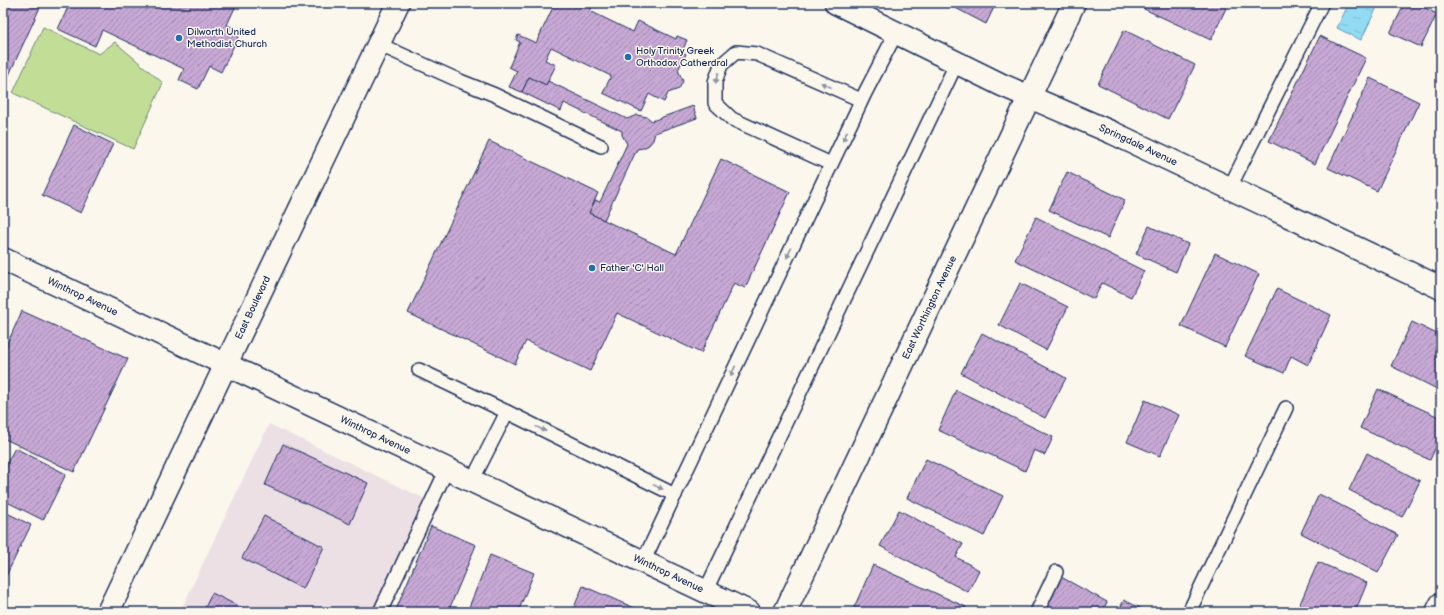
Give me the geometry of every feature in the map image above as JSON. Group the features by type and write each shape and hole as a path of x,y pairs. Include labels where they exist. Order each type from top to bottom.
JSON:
{"street":[{"name":"East Boulevard","path":"108,612 398,3"},
{"name":"Springdale Avenue","path":"836,3 1029,96 1441,288"},
{"name":"East Worthington Avenue","path":"785,612 1074,3"},
{"name":"Winthrop Avenue","path":"3,259 749,612"},
{"path":"1437,612 1441,604"}],"lane":[{"path":"1229,189 1322,3"},
{"path":"643,562 861,100 896,33"},
{"path":"378,44 495,95 601,146"},
{"path":"831,164 732,119 715,103 715,82 721,64 736,52 757,54 861,100"},
{"path":"705,592 957,62"},
{"path":"419,370 675,495"},
{"path":"1189,612 1286,408"},
{"path":"472,481 506,412"},
{"path":"380,612 447,469"},
{"path":"1037,612 1056,572"}],"shaded area":[{"path":"269,424 440,506 405,564 382,612 180,612"}],"green space":[{"path":"43,27 99,54 115,42 163,83 133,149 13,93"}],"water":[{"path":"1349,3 1379,3 1361,40 1337,28"}],"building":[{"path":"3,3 42,3 3,88"},
{"name":"Dilworth United Methodist Church","path":"65,3 237,3 227,25 241,31 221,72 209,66 198,89 179,80 184,69 102,30 95,46 58,29 69,5"},
{"name":"Holy Trinity Greek Orthodox Catherdral","path":"555,3 594,3 590,11 633,32 638,21 676,39 677,36 687,40 682,52 686,54 678,70 683,81 679,89 668,93 664,102 649,94 641,111 603,93 611,76 551,47 545,60 556,65 546,85 529,77 522,92 509,87 517,71 509,67 520,42 516,40 518,35 536,43"},
{"path":"946,3 996,3 986,24"},
{"path":"1147,3 1220,3 1227,6 1211,40 1144,9"},
{"path":"1405,3 1415,3 1437,14 1421,47 1390,33"},
{"path":"1124,30 1195,65 1168,119 1098,84"},
{"path":"1320,36 1366,58 1315,164 1269,141"},
{"path":"529,77 546,85 548,81 627,119 637,115 647,117 652,121 693,106 697,118 655,133 653,140 649,145 637,149 604,220 589,213 595,200 600,202 627,144 622,135 622,131 564,103 561,111 522,92"},
{"path":"1370,78 1419,102 1377,191 1328,168"},
{"path":"74,125 113,144 81,213 42,195"},
{"name":"Father 'C' Hall","path":"489,141 598,193 589,213 676,254 721,159 790,192 745,288 734,283 701,353 617,313 590,371 526,341 515,364 408,313"},
{"path":"1067,172 1125,200 1108,238 1049,210"},
{"path":"1036,217 1144,271 1131,297 1102,283 1094,299 1015,260"},
{"path":"1149,226 1188,244 1176,272 1136,254"},
{"path":"1215,253 1259,274 1225,347 1181,326"},
{"path":"1020,283 1068,307 1046,350 999,325"},
{"path":"1277,289 1331,315 1308,365 1291,356 1284,373 1245,356"},
{"path":"22,311 128,359 74,472 3,438 3,353"},
{"path":"1412,322 1441,336 1441,391 1391,366"},
{"path":"982,333 1066,378 1045,418 961,373"},
{"path":"1378,389 1441,418 1441,435 1430,460 1360,428"},
{"path":"956,390 1053,437 1045,455 1034,450 1025,471 938,430"},
{"path":"1145,400 1179,415 1160,456 1127,442"},
{"path":"283,444 368,483 350,524 265,485"},
{"path":"15,448 66,474 43,520 3,500 3,470"},
{"path":"1367,453 1420,481 1402,517 1349,490"},
{"path":"926,459 1003,496 984,536 907,498"},
{"path":"1319,494 1398,535 1378,573 1301,533"},
{"path":"899,510 963,544 956,557 979,570 968,592 880,546"},
{"path":"3,511 31,525 5,578 3,577"},
{"path":"264,516 324,547 303,589 242,558"},
{"path":"431,526 476,545 448,612 395,612"},
{"path":"490,555 534,573 518,612 467,612"},
{"path":"1318,562 1367,583 1355,612 1312,612 1299,606"},
{"path":"873,565 966,607 964,612 852,612"},
{"path":"1061,577 1107,602 1102,612 1043,612"},
{"path":"583,586 644,612 572,612"},
{"path":"212,593 250,612 203,612"},
{"path":"1124,600 1148,612 1118,612"}],"place":[{"name":"Dilworth United Methodist Church","path":"179,38"},
{"name":"Holy Trinity Greek Orthodox Catherdral","path":"628,57"},
{"name":"Father 'C' Hall","path":"592,268"}]}
